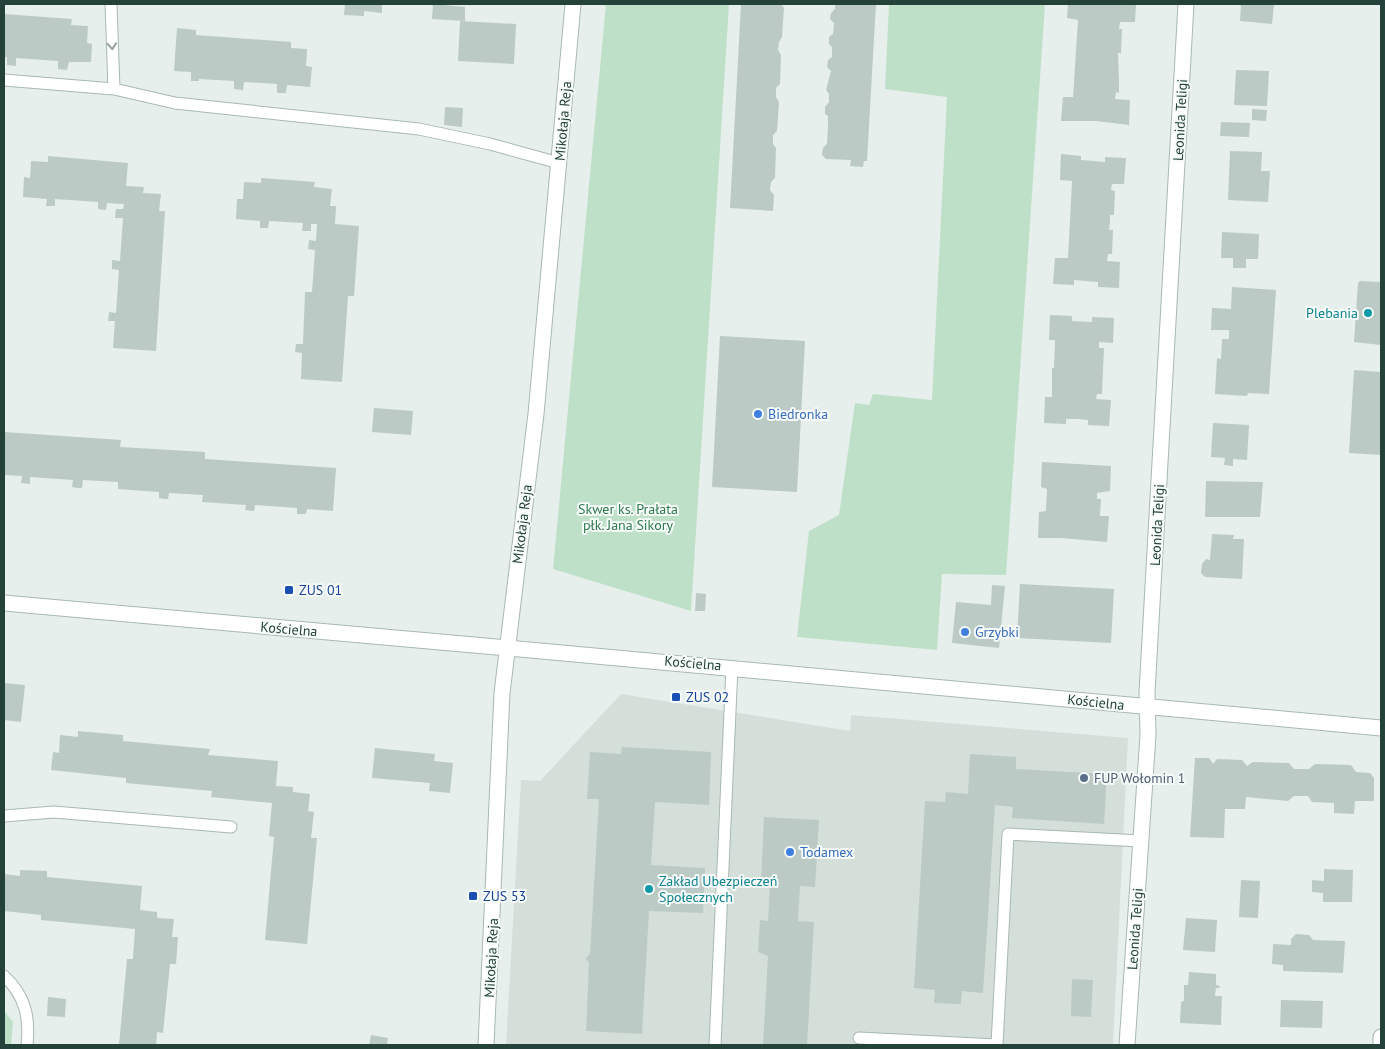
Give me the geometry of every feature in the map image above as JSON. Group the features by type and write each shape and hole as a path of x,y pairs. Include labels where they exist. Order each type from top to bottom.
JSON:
{"street":[{"name":"Mikołaja Reja","path":"486,1045 506,647 536,414 573,4"},
{"name":"Leonida Teligi","path":"1127,1045 1148,735 1147,707 1186,4"},
{"name":"Kościelna","path":"4,603 732,667 1381,728"},
{"path":"1381,1037 1381,1044"}],"lane":[{"path":"110,4 114,89"},
{"path":"4,80 114,89 175,103 419,129 490,144 559,163"},
{"path":"715,1045 732,667"},
{"path":"4,816 54,812 231,827"},
{"path":"859,1038 996,1045 1008,834 1141,841"},
{"path":"4,976 15,986 24,1000 29,1027 27,1045"}],"shaded area":[{"path":"621,694 850,731 851,715 1128,738 1113,1045 506,1045 521,780 540,781"}],"green space":[{"name":"Skwer ks. Prałata płk. Jana Sikory","path":"606,4 729,4 691,611 553,569"},
{"path":"889,4 1045,4 1006,575 942,574 937,650 797,637 809,531 839,515 855,403 869,405 873,394 932,400 947,97 885,89"},
{"path":"4,1011 13,1022 11,1045 4,1045"}],"building":[{"path":"345,4 382,4 382,13 364,11 364,16 344,15"},
{"path":"433,4 465,7 465,21 432,19"},
{"path":"741,4 781,4 784,8 782,37 778,50 781,55 780,84 776,88 776,97 779,102 777,131 773,135 773,144 776,148 775,178 771,182 770,190 774,195 773,211 730,208"},
{"path":"835,4 876,4 867,161 864,161 863,167 850,166 851,160 826,159 822,155 823,148 827,144 828,116 825,114 825,107 829,102 829,94 826,90 831,71 827,67 828,60 832,57 829,37 833,34 834,23 830,19 831,13 835,9"},
{"path":"1068,4 1136,4 1135,22 1120,22 1119,29 1122,29 1121,53 1118,53 1119,93 1116,92 1115,99 1130,100 1129,125 1096,121 1061,121 1063,97 1073,97 1078,20 1067,18"},
{"path":"1241,4 1274,4 1272,24 1240,21"},
{"path":"4,14 72,19 71,25 88,26 87,43 92,44 91,62 69,62 67,70 58,69 58,61 16,58 16,66 7,65 7,57 4,57"},
{"path":"460,21 516,24 514,64 458,61"},
{"path":"177,28 196,30 196,35 291,42 291,48 307,49 306,66 312,67 310,87 287,85 286,93 277,93 277,84 244,82 243,90 234,89 234,81 199,79 199,81 191,81 191,72 174,71"},
{"path":"1236,70 1269,71 1267,106 1234,105"},
{"path":"445,107 463,108 462,127 444,125"},
{"path":"1252,109 1267,110 1266,121 1252,120"},
{"path":"1221,122 1250,123 1249,137 1220,136"},
{"path":"1230,151 1262,152 1261,171 1270,171 1268,202 1228,200"},
{"path":"1061,154 1081,156 1081,160 1105,162 1105,157 1126,158 1124,184 1112,184 1111,190 1115,191 1114,215 1110,215 1109,230 1113,230 1112,254 1108,254 1107,261 1120,262 1119,288 1098,287 1098,282 1074,280 1074,285 1053,284 1055,258 1068,258 1072,181 1060,180"},
{"path":"48,156 128,163 126,186 144,187 143,193 161,194 159,211 165,211 156,351 113,348 115,321 108,321 109,312 116,313 119,270 112,269 112,260 120,261 123,218 115,218 116,209 123,209 124,204 107,203 106,210 98,209 98,202 55,199 55,206 46,206 47,199 23,197 24,177 30,178 31,161 48,162"},
{"path":"261,178 315,182 314,187 332,189 330,206 336,206 335,224 359,226 354,296 348,296 342,382 301,379 302,353 295,352 296,344 303,344 305,292 312,292 315,250 308,249 309,240 316,241 317,224 311,224 311,231 302,231 303,223 269,221 268,228 260,228 260,221 236,219 237,199 243,199 244,182 261,183"},
{"path":"1222,232 1259,234 1258,259 1246,259 1246,268 1233,268 1233,258 1221,258"},
{"name":"Plebania","path":"1360,281 1381,282 1381,345 1354,342 1358,283"},
{"path":"1232,287 1276,290 1269,394 1248,393 1247,396 1215,394 1217,358 1221,359 1222,339 1229,339 1229,330 1211,330 1212,308 1231,309"},
{"path":"1050,315 1072,316 1072,321 1092,322 1092,317 1114,318 1113,343 1099,342 1099,348 1104,348 1102,394 1097,394 1096,399 1111,400 1109,426 1088,425 1088,420 1077,419 1066,419 1066,424 1044,423 1045,397 1052,397 1052,368 1054,368 1055,340 1049,340"},
{"name":"Biedronka","path":"720,336 805,341 797,492 712,487"},
{"path":"1354,370 1381,372 1381,455 1349,453"},
{"path":"374,408 413,411 411,435 372,432"},
{"path":"1213,423 1249,425 1247,460 1233,459 1233,466 1224,465 1225,458 1211,457"},
{"path":"4,432 121,440 120,447 205,452 205,459 336,468 333,511 307,509 306,514 297,514 297,508 255,505 254,511 245,510 246,505 202,502 203,495 169,493 168,499 164,499 159,498 159,492 118,489 118,482 83,480 82,488 77,488 72,487 73,480 30,477 30,484 21,483 22,476 4,475"},
{"path":"1042,462 1111,466 1110,491 1097,493 1097,499 1101,499 1100,516 1109,516 1107,542 1038,538 1039,512 1046,511 1047,489 1041,487"},
{"path":"1206,481 1263,482 1260,517 1205,517"},
{"path":"1212,534 1234,535 1233,539 1244,539 1242,579 1205,577 1201,573 1202,564 1206,559 1210,560"},
{"path":"1020,584 1114,589 1111,643 1017,638"},
{"path":"992,585 1005,586 999,648 952,643 956,602 991,605"},
{"path":"696,593 706,594 705,611 695,611"},
{"path":"4,683 25,685 21,722 4,720"},
{"path":"78,731 123,735 123,741 210,749 208,755 278,761 276,786 293,787 293,792 310,794 308,811 314,812 311,838 317,838 307,944 265,940 274,837 269,836 272,803 211,797 212,791 126,783 126,778 51,770 53,752 59,753 60,735 78,737"},
{"name":"Zakład Ubezpieczeń Społecznych","path":"622,747 711,752 709,805 655,802 651,865 705,868 703,913 649,911 642,1034 586,1031 589,963 586,958 590,954 599,799 587,799 590,752 621,754"},
{"path":"375,748 435,754 434,761 453,763 450,793 429,791 430,783 372,778"},
{"path":"970,754 1016,757 1016,769 1107,774 1104,824 1012,818 1013,807 995,805 983,993 962,991 961,1004 934,1003 935,990 914,988 925,801 945,802 946,792 968,794"},
{"path":"1195,758 1209,758 1213,764 1217,759 1242,760 1247,766 1253,762 1289,763 1294,769 1309,769 1315,764 1351,765 1356,772 1370,773 1374,778 1374,801 1355,801 1354,814 1334,813 1334,803 1312,802 1308,796 1294,796 1288,801 1246,797 1245,809 1225,809 1224,838 1190,837"},
{"path":"764,817 819,820 815,887 800,886 798,921 814,922 807,1045 763,1045 768,956 758,952 760,920 768,921 770,885 761,884"},
{"path":"1324,869 1353,870 1352,902 1323,902 1323,893 1312,892 1312,880 1324,881"},
{"path":"20,870 47,871 47,877 142,886 140,910 157,912 157,918 174,919 172,937 178,937 176,964 170,964 163,1033 157,1032 156,1045 119,1045 127,959 133,959 135,929 41,920 41,915 4,911 4,874 20,876"},
{"path":"1241,880 1260,881 1258,918 1239,917"},
{"path":"1186,918 1217,920 1215,952 1183,950"},
{"path":"1296,934 1309,935 1313,940 1345,941 1343,973 1283,971 1283,965 1272,964 1273,944 1291,945 1291,939"},
{"path":"1189,972 1216,974 1216,985 1220,986 1216,988 1215,996 1222,996 1221,1025 1180,1023 1181,1002 1184,1001 1184,985 1188,985"},
{"path":"1072,979 1093,980 1091,1017 1071,1016"},
{"path":"48,997 66,999 65,1017 47,1016"},
{"path":"1281,1000 1323,1001 1322,1028 1280,1027"},
{"path":"371,1035 388,1038 387,1045 369,1045"}],"place":[{"name":"Plebania","path":"1368,313"},
{"name":"Biedronka","path":"758,414"},
{"name":"ZUS 01","path":"289,590"},
{"name":"Grzybki","path":"965,632"},
{"name":"ZUS 02","path":"676,697"},
{"name":"FUP Wołomin 1","path":"1084,778"},
{"name":"Todamex","path":"790,852"},
{"name":"Zakład Ubezpieczeń Społecznych","path":"649,889"},
{"name":"ZUS 53","path":"473,896"}]}
